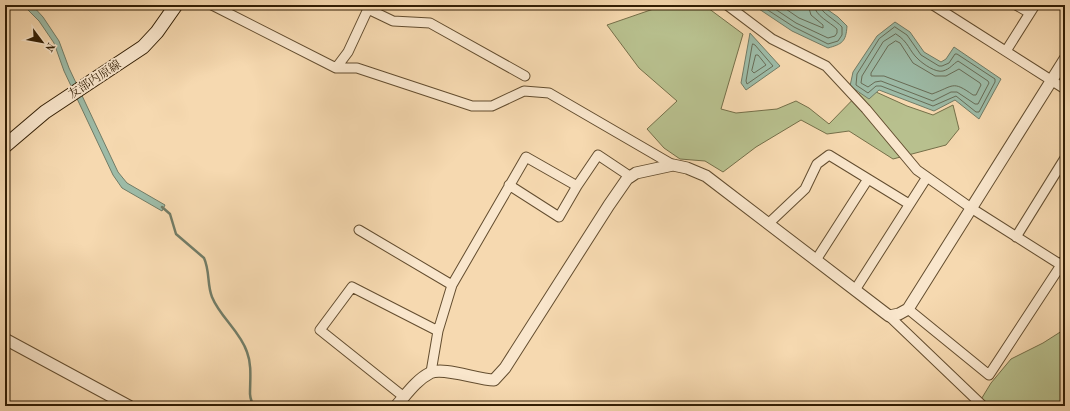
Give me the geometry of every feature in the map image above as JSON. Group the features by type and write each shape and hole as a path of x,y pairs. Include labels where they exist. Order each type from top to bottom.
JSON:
{"main road":[{"name":"友部内原線","path":"5,146 45,112 143,48 157,32 176,5"}],"street":[{"path":"212,5 336,68 357,68 472,106 492,106 524,91 549,93 673,165 687,168 706,176 889,316 983,406"},
{"path":"727,5 772,39 826,66 866,109 917,170 971,208 1016,237 1063,262 989,374 908,309"},
{"path":"933,5 1065,89"},
{"path":"1016,5 1030,14"},
{"path":"1006,51 1035,5"},
{"path":"336,68 348,52 368,9 394,21 430,23 525,76"},
{"path":"889,316 899,314 908,309 1065,59"},
{"path":"509,186 559,217 577,186 598,155 631,176"},
{"path":"768,224 805,189 817,164 829,155 909,204"},
{"path":"431,372 438,331 452,285 526,157 577,186"},
{"path":"1016,237 1065,158"},
{"path":"396,406 420,379 431,372 441,370 485,380 494,380 505,368 627,179 636,173 673,165"},
{"path":"855,290 927,177"},
{"path":"816,260 868,180"},
{"path":"359,230 452,285"},
{"path":"404,397 320,330 352,287 438,331"},
{"path":"5,339 129,406"}],"green space":[{"path":"665,5 704,5 743,34 721,109 736,113 777,109 796,101 809,108 829,124 865,87 907,106 933,115 953,105 959,129 946,145 893,159 849,131 827,134 801,120 756,147 723,172 705,161 680,159 664,148 647,129 677,101 639,68 607,25"},
{"path":"1065,329 1065,406 977,406 991,383 1011,359 1043,343"}],"water":[{"path":"23,5 32,5 43,17 59,41 69,68 118,172 127,183 165,205 162,211 122,188 113,175 64,71 54,43 39,21"},
{"path":"753,5 821,5 838,17 847,26 846,36 840,44 828,48 792,31"},
{"path":"895,22 910,32 924,52 941,62 946,59 954,47 1001,79 979,119 955,100 934,111 879,90 869,99 850,86 853,72 877,36"},
{"path":"750,33 780,66 746,90 741,83"}],"waterway":[{"path":"162,207 170,214 176,234 204,258 212,297 220,311 244,344 250,362 250,396 253,406"}]}
